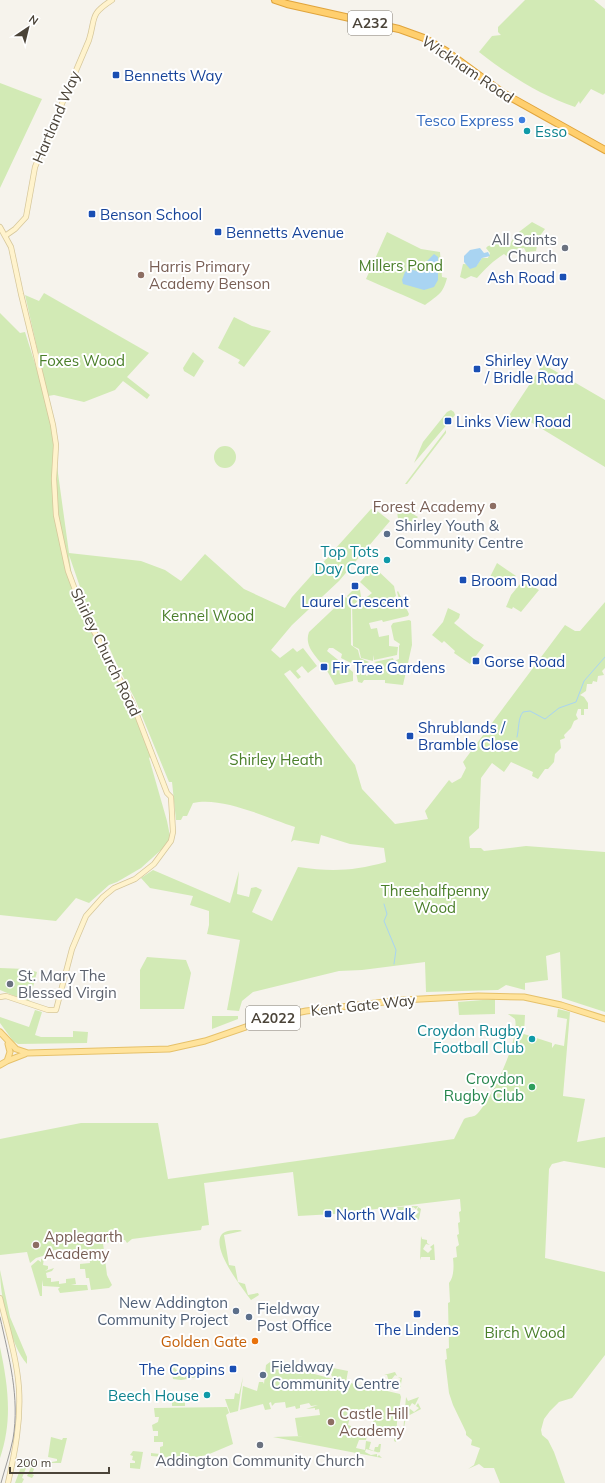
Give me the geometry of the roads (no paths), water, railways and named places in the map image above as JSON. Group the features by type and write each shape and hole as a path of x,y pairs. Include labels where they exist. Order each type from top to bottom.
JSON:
{"highway":[{"name":"Wickham Road","path":"275,0 399,29 428,40 450,53 503,93 605,150"}],"main road":[{"name":"Kent Gate Way","path":"28,1053 169,1049 205,1041 272,1018 306,1011 402,1000 478,996 524,997 561,1005 605,1019"},
{"path":"0,1032 20,1052 28,1053"},
{"path":"2,1064 10,1052 6,1039"},
{"path":"2,1064 28,1053"}],"street":[{"name":"Hartland Way","path":"5,236 26,218 35,167 89,40 93,18 97,10 112,0"},
{"name":"Shirley Church Road","path":"0,227 11,247 20,294 54,433 56,515 68,570 83,611 132,702 168,793 167,800 171,805 173,832 171,841 154,864 135,879 114,888 90,912 75,941 55,1010 48,1010 1,997"},
{"path":"0,1298 16,1370 19,1394 18,1433 8,1483"}],"water":[{"path":"480,248 484,253 488,252 490,256 482,258 476,267 470,269 464,262 464,256 470,250"},
{"name":"Millers Pond","path":"434,254 438,257 438,280 434,287 424,290 403,284 402,280 405,272 409,269 417,271"}],"waterway":[{"path":"517,737 519,720 523,712 530,711 545,719 559,708 576,702 584,681 605,657"},
{"path":"384,904 387,914 384,921 396,950 394,964"}],"tram line":[{"path":"0,1317 7,1347 15,1408 13,1439 1,1483"}],"place":[{"name":"Bennetts Way","path":"116,75"},
{"name":"Tesco Express","path":"522,120"},
{"name":"Esso","path":"527,131"},
{"name":"Benson School","path":"92,214"},
{"name":"Bennetts Avenue","path":"218,232"},
{"name":"All Saints Church","path":"565,248"},
{"name":"Harris Primary Academy Benson","path":"141,275"},
{"name":"Ash Road","path":"563,277"},
{"name":"Shirley Way / Bridle Road","path":"477,369"},
{"name":"Links View Road","path":"448,421"},
{"name":"Forest Academy","path":"493,506"},
{"name":"Shirley Youth & Community Centre","path":"387,534"},
{"name":"Top Tots Day Care","path":"387,560"},
{"name":"Broom Road","path":"463,580"},
{"name":"Laurel Crescent","path":"355,586"},
{"name":"Gorse Road","path":"476,661"},
{"name":"Fir Tree Gardens","path":"324,667"},
{"name":"Shrublands / Bramble Close","path":"410,736"},
{"name":"St. Mary The Blessed Virgin","path":"10,984"},
{"name":"Croydon Rugby Football Club","path":"532,1039"},
{"name":"Croydon Rugby Club","path":"532,1087"},
{"name":"North Walk","path":"328,1214"},
{"name":"Applegarth Academy","path":"36,1245"},
{"name":"New Addington Community Project","path":"236,1311"},
{"name":"The Lindens","path":"417,1314"},
{"name":"Fieldway Post Office","path":"249,1317"},
{"name":"Golden Gate","path":"255,1341"},
{"name":"The Coppins","path":"233,1369"},
{"name":"Fieldway Community Centre","path":"263,1375"},
{"name":"Beech House","path":"207,1395"},
{"name":"Castle Hill Academy","path":"331,1422"},
{"name":"Addington Community Church","path":"260,1445"}],"park label":[{"name":"Foxes Wood","path":"82,360"},
{"name":"Kennel Wood","path":"208,615"},
{"name":"Shirley Heath","path":"276,759"},
{"name":"Threehalfpenny Wood","path":"435,898"},
{"name":"Birch Wood","path":"525,1332"}]}
